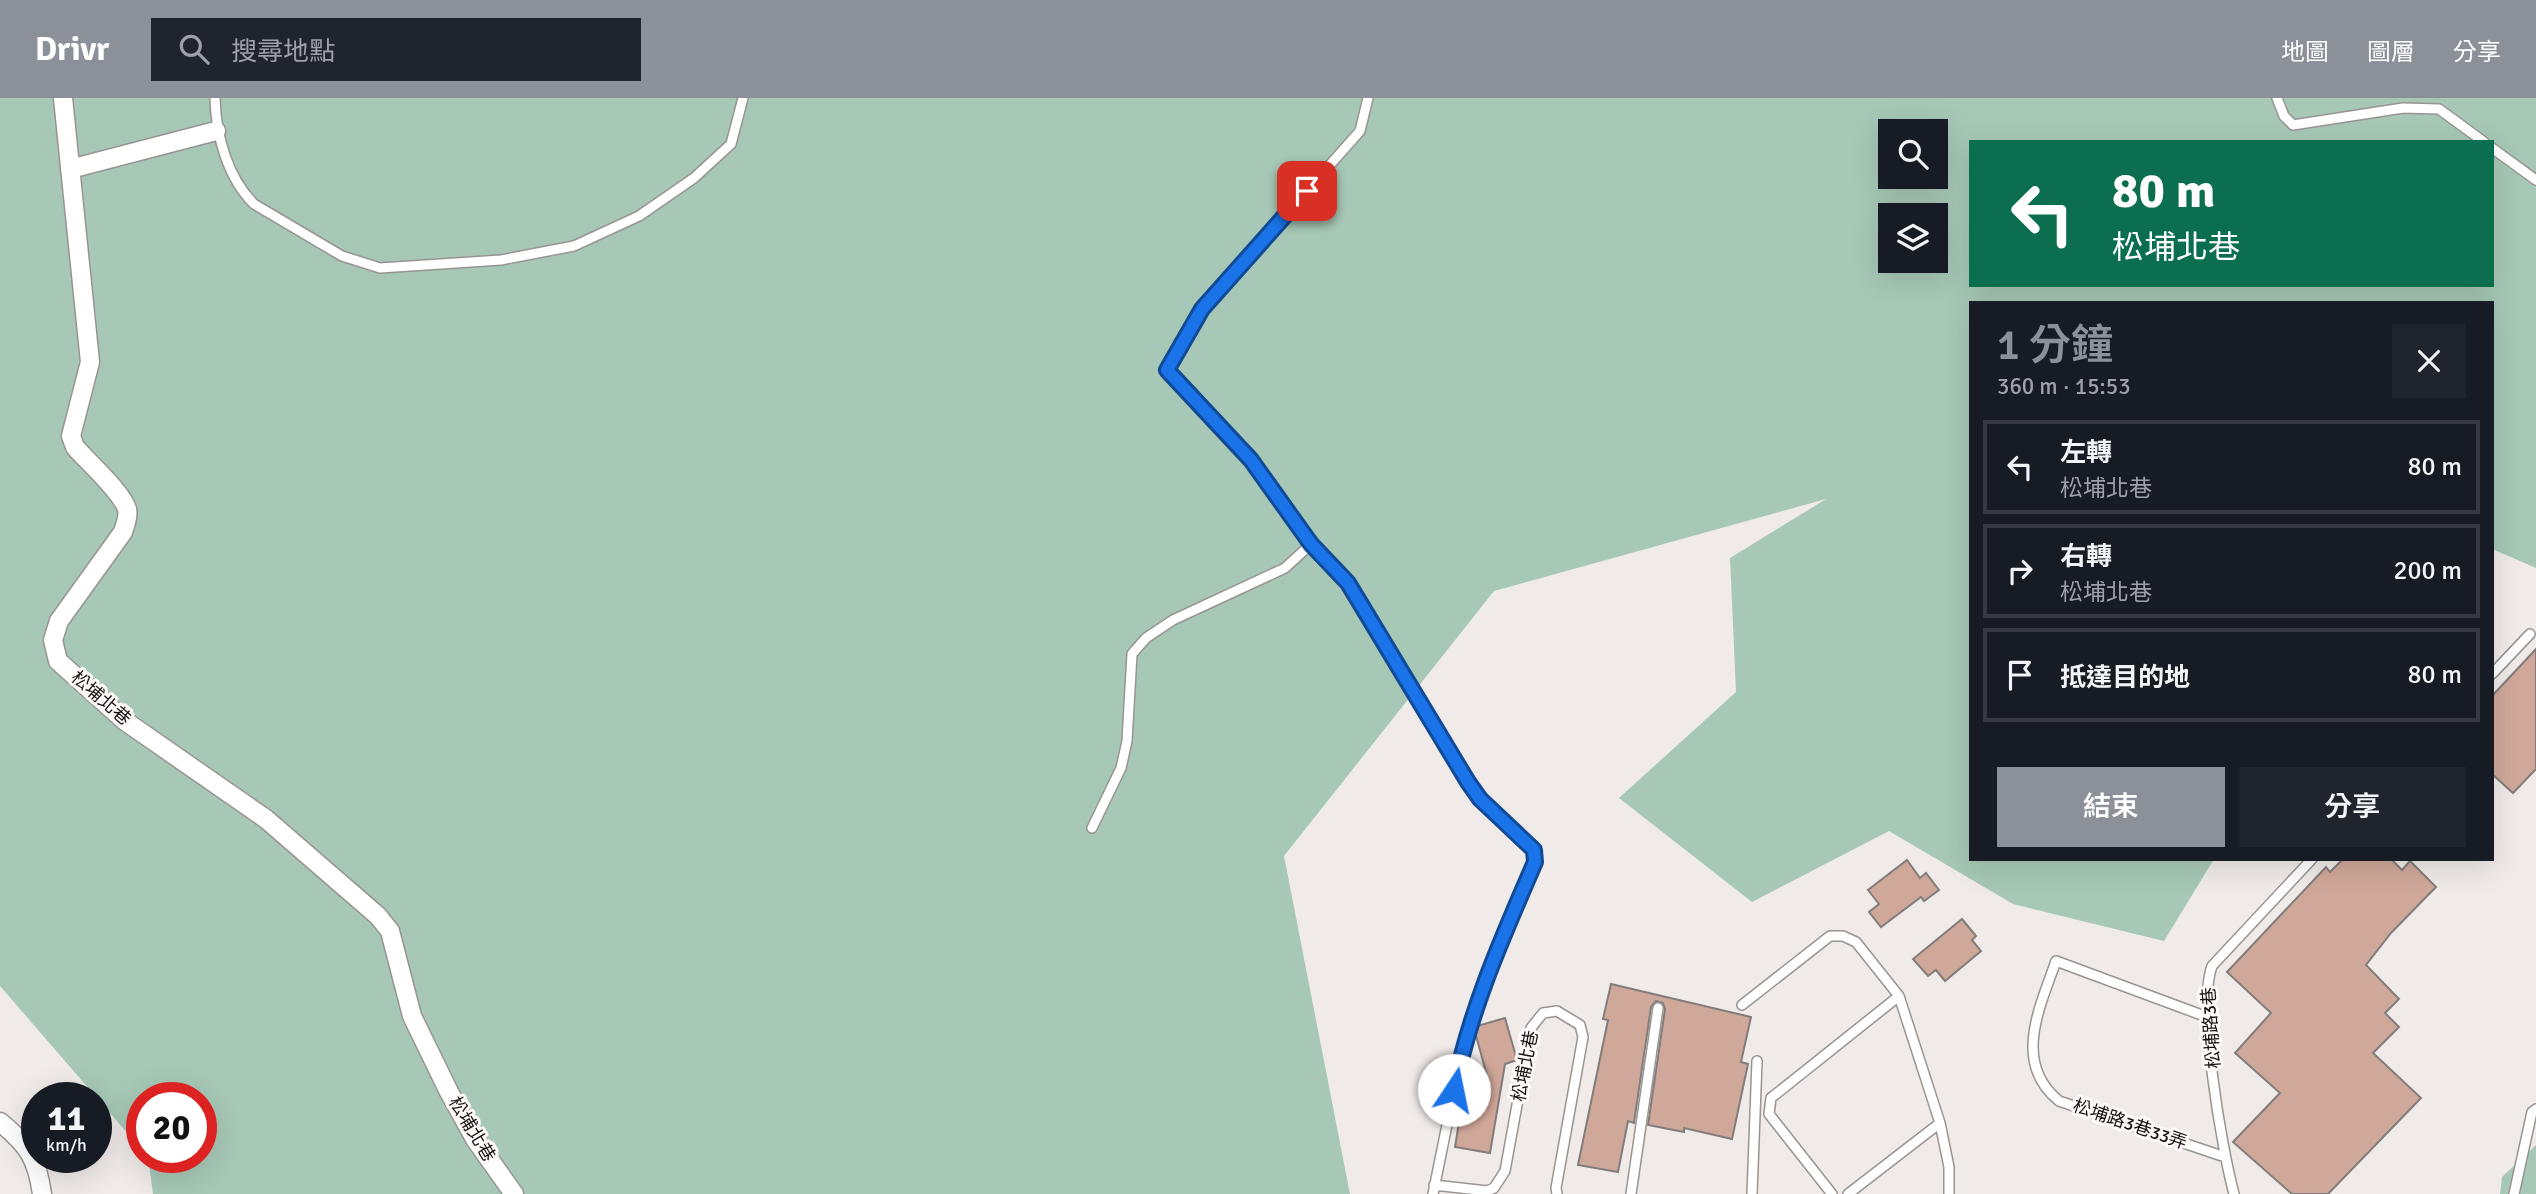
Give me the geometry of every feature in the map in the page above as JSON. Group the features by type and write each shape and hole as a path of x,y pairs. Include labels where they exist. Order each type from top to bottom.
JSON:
{"street":[{"name":"松埔北巷","path":"63,98 90,362 71,436 75,447 120,498 127,509 127,519 123,532 59,621 54,651 58,661 125,721 266,819 378,916 390,931 412,1016 449,1092 475,1139 514,1194"},
{"path":"70,169 216,131"},
{"path":"0,1122 22,1141 38,1166 42,1194"}],"lane":[{"path":"215,98 216,131 244,194 254,204 342,256 380,268 500,260 574,246 618,226 639,216 694,178 731,144 743,98"},
{"name":"松埔北巷","path":"1368,98 1360,131 1202,309 1167,370 1251,460 1311,544 1348,583 1468,782 1480,799 1534,850 1535,862 1488,973 1464,1041 1434,1190 1487,1191 1501,1181 1531,1028 1543,1013 1557,1011 1580,1025 1583,1037 1557,1194"},
{"path":"2277,98 2284,116 2293,125 2403,108 2439,109 2481,140"},
{"path":"2494,149 2536,180"},
{"path":"1092,828 1123,759 1128,741 1132,654 1146,638 1173,620 1285,568 1311,544"},
{"path":"2494,672 2530,634"},
{"name":"松埔路3巷","path":"2234,1194 2225,1157 2207,1017 2207,979 2212,966 2310,861"},
{"path":"1742,1005 1830,936 1843,936 1856,942 1899,996 1940,1123 1949,1167 1949,1194"},
{"name":"松埔路3巷33弄","path":"2207,1017 2056,961 2032,1030 2040,1079 2050,1094 2059,1101 2225,1157"},
{"path":"1832,1194 1769,1114 1768,1105 1771,1098 1899,996"},
{"path":"1631,1194 1658,1008"},
{"path":"1752,1194 1757,1061"},
{"path":"2514,1194 2532,1112 2536,1109"},
{"path":"1849,1194 1940,1123"}],"green space":[{"path":"0,98 2536,98 2536,568 2494,550 2494,301 1969,301 1969,861 2213,861 2164,941 2013,904 1889,831 1752,902 1619,798 1736,692 1730,558 1826,499 1494,591 1284,856 1350,1194 153,1194 150,1173 217,1173 217,1082 126,1082 126,1132 112,1115 112,1082 83,1082 0,986"},
{"path":"2536,1145 2536,1194 2500,1194 2502,1177"}],"building":[{"path":"2536,649 2536,769 2513,793 2494,776 2494,694"},
{"path":"1907,860 1920,878 1926,873 1939,890 1924,901 1921,897 1881,927 1869,912 1879,904 1868,890"},
{"path":"2341,861 2393,861 2402,870 2410,861 2436,887 2391,933 2366,965 2399,999 2385,1013 2399,1027 2373,1053 2421,1098 2328,1194 2292,1194 2233,1142 2280,1093 2235,1053 2271,1013 2227,972 2326,867 2330,872"},
{"path":"1962,919 1976,936 1972,940 1981,951 1945,981 1936,970 1928,976 1913,959"},
{"path":"1611,984 1751,1017 1741,1062 1748,1064 1732,1139 1684,1128 1684,1132 1648,1125 1665,1009 1663,1003 1656,1001 1651,1007 1634,1123 1628,1121 1618,1172 1578,1165 1608,1020 1603,1019"},
{"path":"1505,1018 1517,1060 1505,1064 1490,1153 1455,1147 1466,1079 1489,1083 1475,1032 1477,1026"}],"route":[{"path":"1307,191 1202,309 1167,370 1251,460 1311,544 1332,563 1348,583 1468,782 1480,799 1527,840 1534,850 1535,862 1488,973 1464,1041 1454,1090"}]}
